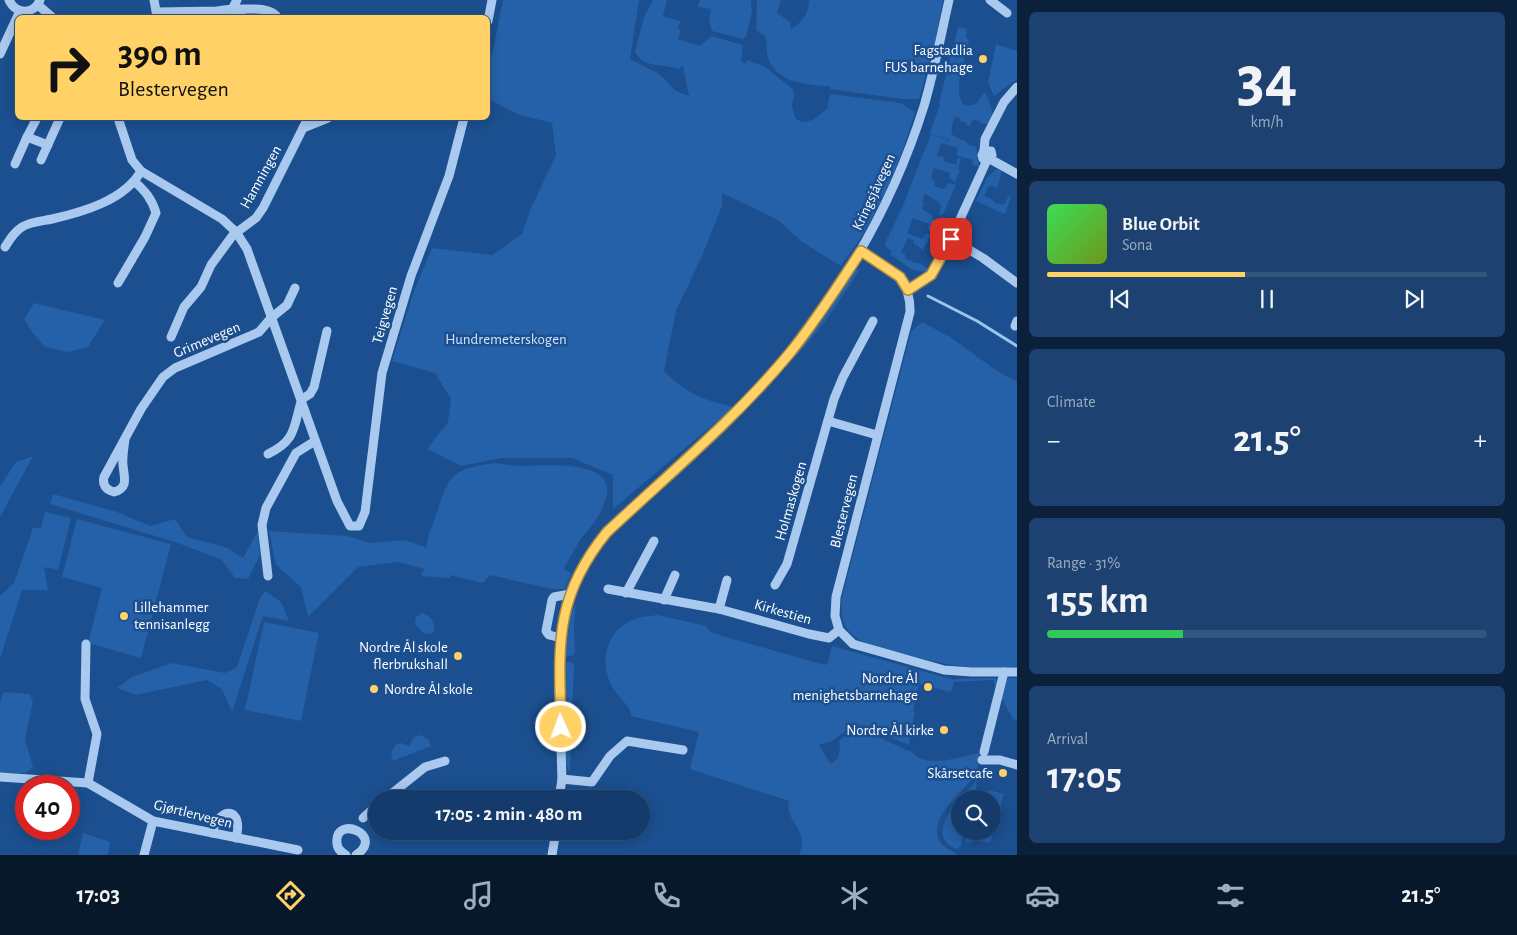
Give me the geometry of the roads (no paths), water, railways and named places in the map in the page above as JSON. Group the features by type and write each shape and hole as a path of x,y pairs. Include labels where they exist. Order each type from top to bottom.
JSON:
{"street":[{"path":"9,0 20,11 32,10 39,2 50,15"},
{"path":"154,0 157,15 232,9 269,10 276,15"},
{"path":"232,9 237,0"},
{"path":"489,15 492,0"},
{"name":"Kringsjåvegen","path":"560,790 562,779 559,656 563,620 577,576 586,560 607,532 740,407 789,354 819,316 861,251 898,178 924,106 949,0"},
{"path":"990,0 1007,13"},
{"path":"232,9 240,15"},
{"path":"18,15 20,11"},
{"path":"0,54 15,22"},
{"path":"1017,87 1004,102 985,139 982,155 983,159 988,159 1017,174"},
{"path":"15,164 36,120"},
{"path":"41,160 59,120"},
{"path":"121,120 132,160 140,171 222,219 236,232 247,250 302,399 315,441 296,453 266,508 262,525 268,576"},
{"name":"Hamningen","path":"171,337 184,307 202,287 211,265 236,232 256,218 263,208 307,120"},
{"path":"303,128 323,120"},
{"name":"Teigvegen","path":"315,441 337,501 350,526 359,526 365,512 382,373 411,276 449,176 463,120"},
{"path":"27,137 48,145"},
{"path":"861,251 900,277 908,290 931,275 951,239 988,159"},
{"path":"5,247 12,236 24,226 69,215 95,206 114,196 135,182 140,171"},
{"path":"118,283 145,237 156,213 153,202 135,182"},
{"path":"951,239 983,258 1017,283"},
{"name":"Grimevegen","path":"125,439 123,464 125,484 119,491 110,491 105,488 104,477 141,409 163,377 175,368 259,332 271,318 287,305 295,288"},
{"name":"Blestervegen","path":"839,630 835,616 836,597 910,312 908,290"},
{"name":"Holmaskogen","path":"775,585 787,564 834,399 843,378 874,321"},
{"path":"268,454 279,449 291,436 302,399 310,394 314,388 327,331"},
{"path":"828,421 877,435"},
{"path":"626,592 654,541"},
{"path":"664,600 675,575"},
{"path":"719,609 727,580"},
{"name":"Kirkestien","path":"608,589 719,609 829,638 839,630"},
{"path":"561,638 549,635 546,631 546,626 554,597 570,594"},
{"path":"839,630 853,644 944,670 1017,672"},
{"path":"86,644 85,699 97,734 88,783"},
{"path":"1004,672 983,756 1017,765"},
{"path":"562,779 592,782 610,756 628,741 683,750"},
{"path":"396,790 425,767 445,760"},
{"name":"Gjørtlervegen","path":"0,778 88,783 153,821 298,850"},
{"path":"363,818 368,813"},
{"path":"212,833 218,819 223,814 234,814 238,819 239,830 236,838"},
{"path":"144,855 153,821"},
{"path":"339,853 336,844 340,832 352,828 362,834 364,840 361,852 356,855"},
{"path":"552,855 554,840"}],"waterway":[{"path":"928,296 977,321 1017,346"}],"place":[{"name":"Fagstadlia FUS barnehage","path":"983,59"},
{"name":"Lillehammer tennisanlegg","path":"124,616"},
{"name":"Nordre Ål skole flerbrukshall","path":"458,656"},
{"name":"Nordre Ål menighetsbarnehage","path":"928,687"},
{"name":"Nordre Ål skole","path":"374,689"},
{"name":"Nordre Ål kirke","path":"944,730"},
{"name":"Skårsetcafe","path":"1003,773"}],"park label":[{"name":"Hundremeterskogen","path":"506,339"}]}
